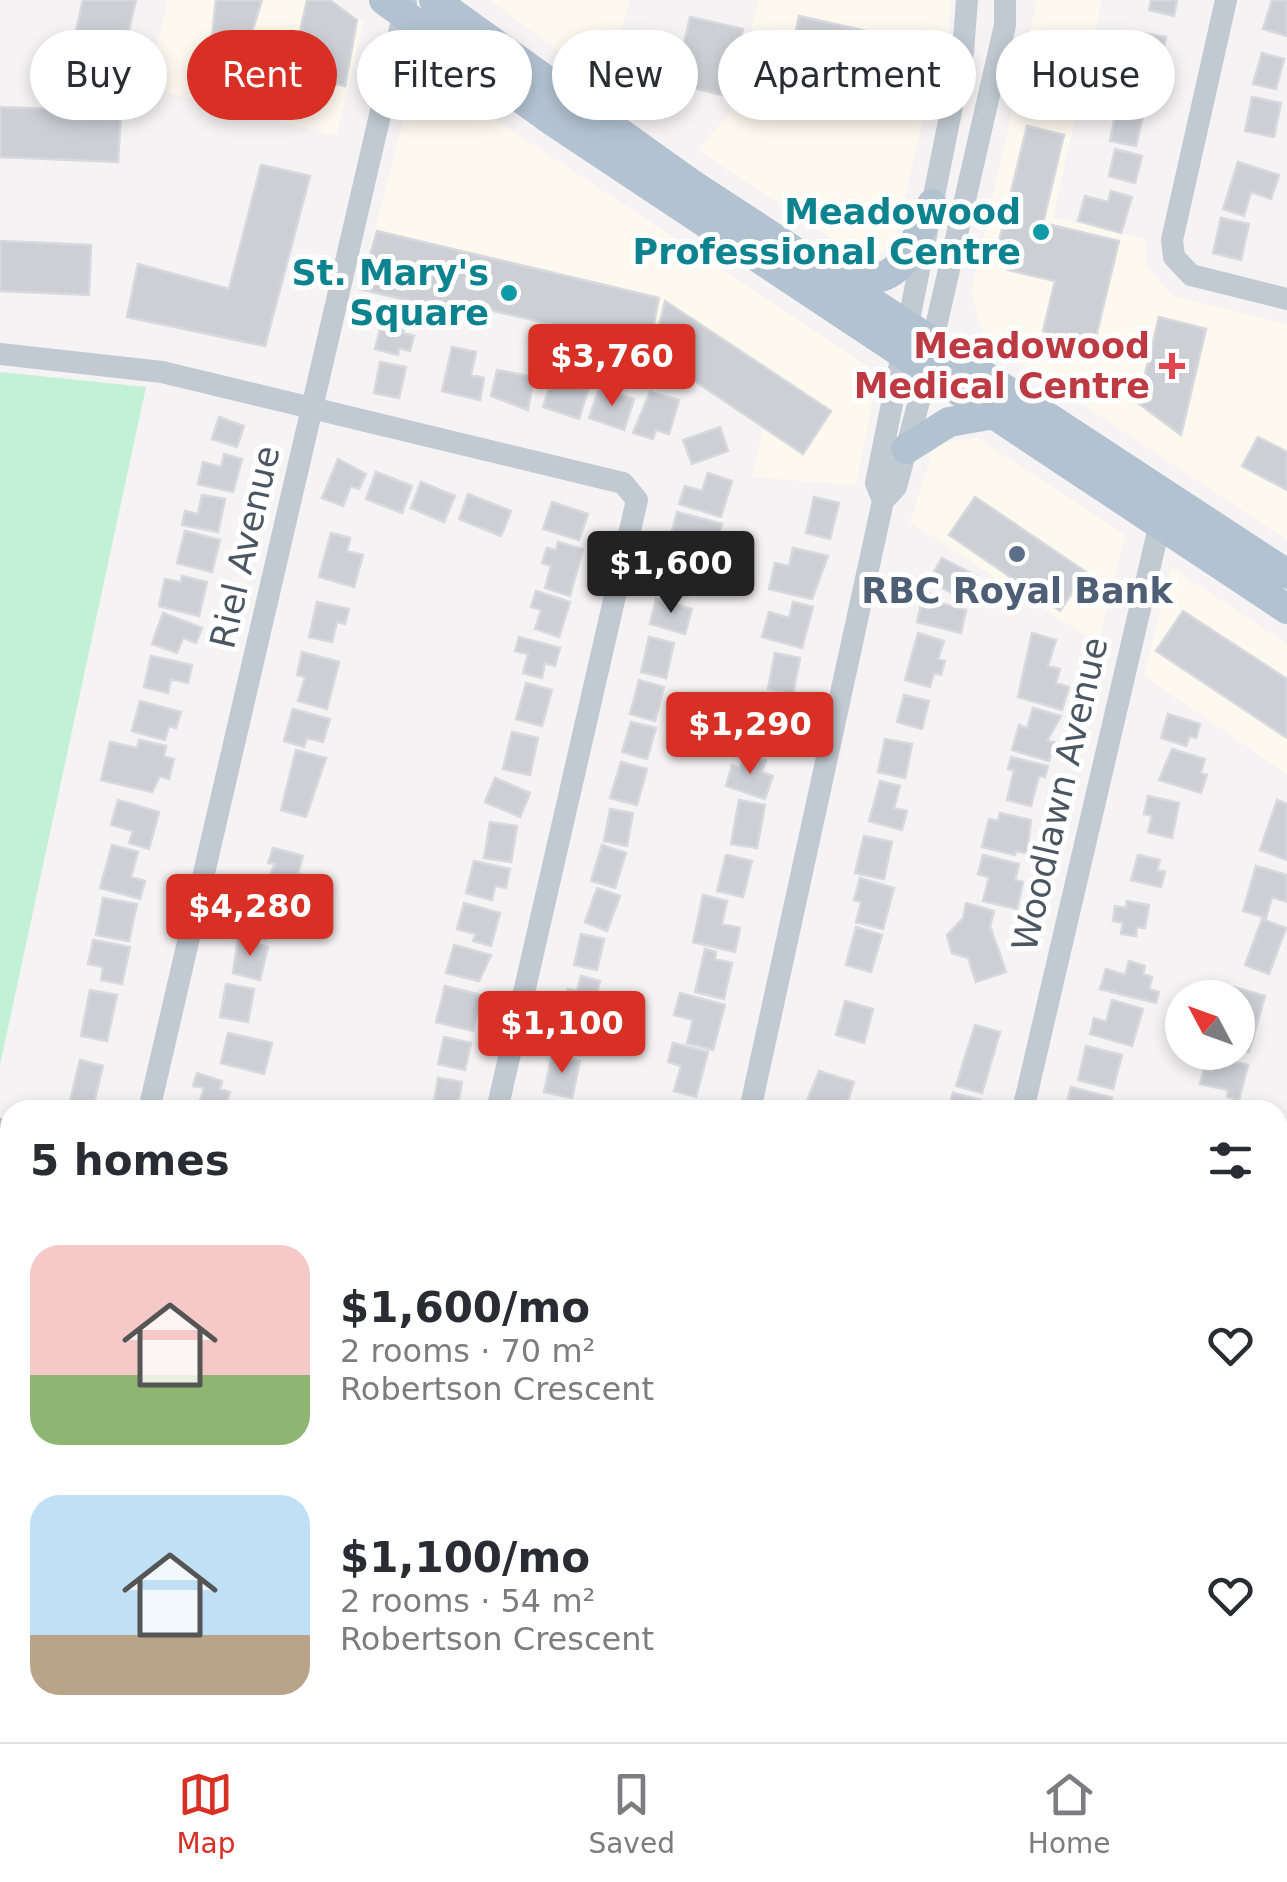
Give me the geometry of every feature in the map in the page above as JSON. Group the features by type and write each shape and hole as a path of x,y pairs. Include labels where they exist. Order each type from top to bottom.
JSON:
{"main road":[{"path":"434,0 690,184 830,275 994,414 1287,609"},
{"path":"398,5 554,122 916,346 1166,494 1287,574"},
{"path":"830,275 862,282 882,280 897,270 932,204"},
{"path":"906,449 948,422 994,414"}],"street":[{"path":"752,1100 884,501 896,487 906,449 932,204 963,52 967,0"},
{"path":"884,501 876,482 1004,25 1004,0"},
{"path":"1226,0 1172,240 1174,258 1191,276 1287,299"},
{"name":"Riel Avenue","path":"150,1100 313,411 398,5"},
{"path":"0,354 162,372 623,482 638,500 499,1100"},
{"name":"Woodlawn Avenue","path":"1024,1100 1166,494"}],"shaded area":[{"path":"168,0 334,0 364,23 362,30 357,30 357,51 336,136 274,120 337,120 337,30 187,30 187,97 167,92 167,30 161,30"},
{"path":"490,0 630,0 621,30 552,30 552,46"},
{"path":"759,0 951,0 949,30 751,30"},
{"path":"1037,0 1102,0 1095,30 1030,30"},
{"path":"404,120 496,120 869,367 876,384 856,485 752,477 763,429 649,352 650,348 457,303 454,312 358,290"},
{"path":"723,120 923,120 895,242 868,263 698,150"},
{"path":"1010,120 1075,120 1053,217 1146,239 1147,266 1172,296 1287,324 1287,540 985,340 971,293"},
{"path":"977,438 1125,535 1098,644 910,522 935,443"},
{"path":"1171,567 1287,644 1287,774 1144,676"}],"green space":[{"path":"0,372 146,387 0,1065"}],"building":[{"path":"83,0 136,0 129,30 76,30"},
{"path":"216,0 262,0 253,30 213,30"},
{"path":"307,0 330,0 357,20 345,86 337,84 337,30 300,30"},
{"path":"1151,0 1177,0 1174,16 1149,10"},
{"path":"1272,0 1287,0 1287,36 1263,29"},
{"path":"799,16 861,30 796,30"},
{"path":"690,17 743,29 718,30 718,94 698,89 698,30 687,30"},
{"path":"1262,53 1284,59 1276,89 1253,84"},
{"path":"1252,97 1281,103 1274,137 1245,131"},
{"path":"0,107 30,108 30,120 121,120 118,162 0,157"},
{"path":"1114,120 1142,120 1136,146 1110,141"},
{"name":"Meadowood Professional Centre","path":"1027,126 1064,135 1043,223 1119,241 1094,345 1066,349 1043,331 1055,281 1008,270 997,250"},
{"path":"1115,149 1142,156 1135,183 1109,176"},
{"path":"1238,162 1279,175 1271,199 1251,192 1244,216 1223,209"},
{"path":"261,165 310,176 265,346 127,317 138,264 229,289"},
{"path":"1111,191 1132,197 1121,233 1078,221 1085,196 1108,202"},
{"path":"1221,218 1249,224 1241,260 1213,253"},
{"name":"St. Mary's Square","path":"377,231 659,298 649,347 455,302 453,311 360,289"},
{"path":"0,241 91,245 89,295 0,291"},
{"path":"665,301 831,411 803,454 653,353"},
{"name":"Meadowood Medical Centre","path":"1159,317 1206,329 1181,435 1138,403"},
{"path":"382,322 405,327 403,333 414,336 410,351 399,348 398,355 375,349"},
{"path":"452,347 476,352 471,375 484,378 480,400 442,391"},
{"path":"380,362 406,367 399,398 374,393"},
{"path":"497,370 534,377 528,410 491,396"},
{"path":"552,379 588,390 579,419 543,407"},
{"path":"599,388 634,399 624,430 589,418"},
{"path":"650,392 679,400 669,434 656,430 653,439 633,433"},
{"path":"219,417 244,426 237,447 212,439"},
{"path":"720,427 728,451 692,464 683,440"},
{"path":"1258,437 1287,452 1287,490 1242,466"},
{"path":"224,454 242,459 233,492 198,484 203,462 221,467"},
{"path":"338,459 366,474 359,489 351,486 343,506 322,498"},
{"path":"376,472 412,486 402,513 366,499"},
{"path":"708,473 732,481 721,517 679,504 685,486 702,491"},
{"path":"421,482 455,496 444,522 411,508"},
{"path":"468,494 511,511 501,536 459,519"},
{"path":"202,495 225,499 218,532 182,525 185,511 198,514"},
{"path":"814,497 839,503 830,539 806,533"},
{"name":"RBC Royal Bank","path":"975,497 1086,572 1060,611 949,535"},
{"path":"552,502 588,514 579,540 543,529"},
{"path":"677,512 722,524 712,558 679,549 683,534 672,531"},
{"path":"185,531 220,540 212,572 177,563"},
{"path":"331,533 350,538 347,551 363,555 354,587 319,577"},
{"path":"558,542 583,549 570,596 545,588 551,566 542,563 547,548 556,550"},
{"path":"793,548 828,556 812,599 769,589 775,563 789,566"},
{"path":"669,556 695,563 686,596 660,589"},
{"path":"942,558 977,576 965,600 929,581"},
{"path":"182,576 207,582 199,616 159,606 165,579 181,582"},
{"path":"536,591 570,602 559,637 535,629 541,610 531,607"},
{"path":"924,592 942,597 940,603 966,610 961,633 917,622"},
{"path":"656,599 692,609 685,634 650,624"},
{"path":"317,602 349,609 345,624 337,622 332,642 309,637"},
{"path":"793,602 813,607 802,648 762,637 769,612 789,618"},
{"path":"1183,611 1287,679 1287,738 1156,651"},
{"path":"163,613 202,628 196,643 183,638 177,653 152,644"},
{"path":"918,633 944,641 938,659 945,661 941,675 934,673 930,687 905,680"},
{"path":"1032,633 1056,640 1048,666 1060,669 1056,683 1069,687 1062,710 1018,697"},
{"path":"519,637 560,648 555,666 545,663 542,678 523,673 528,654 515,651"},
{"path":"649,637 674,643 666,678 641,672"},
{"path":"302,652 339,662 327,709 298,701 305,677 297,675"},
{"path":"775,653 800,658 793,694 768,689"},
{"path":"151,656 192,665 188,683 171,679 168,693 144,687"},
{"path":"639,680 664,687 655,721 630,714"},
{"path":"526,683 552,690 542,726 516,719"},
{"path":"904,695 929,701 922,729 897,722"},
{"path":"759,698 786,706 777,741 750,733"},
{"path":"140,701 181,712 176,728 169,726 165,740 132,731"},
{"path":"1033,708 1061,716 1047,741 1054,742 1049,761 1012,750 1019,725 1027,728"},
{"path":"293,709 330,719 323,742 307,738 304,747 284,741"},
{"path":"1168,714 1200,724 1196,738 1190,736 1186,746 1161,738"},
{"path":"631,722 656,728 647,759 622,752"},
{"path":"512,732 538,738 530,775 503,769"},
{"path":"885,739 912,744 905,778 878,772"},
{"path":"139,740 166,746 164,756 174,759 169,779 160,776 152,792 101,780 110,742 137,748"},
{"path":"1172,749 1205,759 1201,773 1207,775 1201,793 1159,780"},
{"path":"296,750 326,758 306,817 281,810"},
{"path":"745,754 766,760 762,772 773,776 765,799 726,786 732,765 740,768"},
{"path":"1011,757 1048,766 1045,777 1039,776 1031,806 1007,800 1014,770 1008,769"},
{"path":"621,762 647,769 637,805 610,798"},
{"path":"495,778 530,793 520,817 485,802"},
{"path":"880,781 900,786 894,808 907,811 902,830 869,821"},
{"path":"1148,796 1179,803 1172,838 1148,832 1152,816 1144,814"},
{"path":"118,800 159,812 149,849 129,843 133,831 111,825"},
{"path":"739,800 765,805 757,848 731,844"},
{"path":"1277,800 1287,804 1287,860 1260,850"},
{"path":"610,809 633,813 627,846 604,841"},
{"path":"1000,813 1031,820 1027,853 1016,851 1015,855 982,847 989,819 998,821"},
{"path":"490,822 517,826 511,862 484,858"},
{"path":"864,836 892,842 884,879 855,873"},
{"path":"112,845 138,852 131,877 145,881 140,899 100,888"},
{"path":"602,845 626,853 615,888 591,881"},
{"path":"273,848 303,856 298,873 315,878 308,905 263,892 275,864 268,863"},
{"path":"726,855 752,861 743,897 717,891"},
{"path":"983,855 1019,864 1015,880 1023,882 1017,909 983,901 989,877 978,874"},
{"path":"1138,855 1160,860 1157,870 1165,872 1161,887 1131,880"},
{"path":"474,861 510,869 506,888 495,886 492,900 466,893"},
{"path":"1256,866 1287,875 1287,902 1272,897 1266,918 1243,911"},
{"path":"860,878 894,888 883,929 856,922 861,902 854,900"},
{"path":"597,888 620,896 607,931 585,922"},
{"path":"703,895 727,901 722,924 740,928 735,952 693,942"},
{"path":"250,896 296,908 290,932 269,927 266,939 241,933"},
{"path":"103,898 137,904 129,941 96,935"},
{"path":"1127,901 1149,905 1145,928 1137,927 1136,936 1121,934 1123,923 1113,921 1115,906 1126,908"},
{"path":"464,903 500,913 491,946 473,941 476,934 457,929"},
{"path":"966,903 994,911 990,926 1006,972 976,982 968,958 952,953 947,935 963,918"},
{"path":"1262,919 1286,928 1269,974 1245,965"},
{"path":"856,927 882,935 871,972 846,965"},
{"path":"581,934 604,939 597,970 574,965"},
{"path":"238,939 268,947 260,980 233,973"},
{"path":"93,940 130,947 122,984 101,980 103,967 88,964"},
{"path":"454,945 491,955 479,981 446,973"},
{"path":"705,949 716,952 715,959 732,963 724,999 695,992"},
{"path":"1129,961 1145,966 1143,974 1152,977 1149,989 1159,992 1156,1003 1100,989 1106,969 1125,975"},
{"path":"581,976 600,981 595,1000 605,1002 601,1017 563,1007 568,989 577,991"},
{"path":"226,984 254,989 248,1022 220,1017"},
{"path":"445,986 481,995 473,1031 436,1022"},
{"path":"90,990 117,995 107,1041 81,1036"},
{"path":"680,993 725,1005 713,1050 687,1043 693,1020 674,1015"},
{"path":"1255,993 1265,996 1255,1031"},
{"path":"1112,1000 1143,1009 1132,1046 1090,1034 1094,1018 1106,1022"},
{"path":"845,1001 873,1009 864,1043 836,1035"},
{"path":"565,1013 589,1018 580,1055 556,1050"},
{"path":"975,1025 1000,1032 982,1093 956,1086"},
{"path":"228,1033 272,1043 264,1074 221,1063"},
{"path":"444,1037 471,1043 465,1070 438,1064"},
{"path":"673,1043 708,1052 696,1097 674,1091 681,1066 668,1062"},
{"path":"1086,1046 1122,1055 1113,1089 1078,1080"},
{"path":"552,1055 580,1061 572,1098 544,1092"},
{"path":"80,1060 103,1066 95,1100 70,1100"},
{"path":"1204,1070 1247,1070 1239,1100 1227,1097 1228,1090 1200,1084"},
{"path":"819,1071 854,1082 848,1100 807,1100"},
{"path":"197,1073 222,1081 220,1089 230,1092 227,1100 200,1100 204,1088 193,1086"},
{"path":"438,1078 462,1082 459,1100 434,1100"},
{"path":"1071,1087 1112,1098 1112,1100 1068,1100"},
{"path":"953,1093 981,1100 951,1100"}],"place":[{"name":"Meadowood Professional Centre","path":"1041,232"},
{"name":"St. Mary's Square","path":"509,293"},
{"name":"Meadowood Medical Centre","path":"1172,366"},
{"name":"RBC Royal Bank","path":"1017,554"}]}
